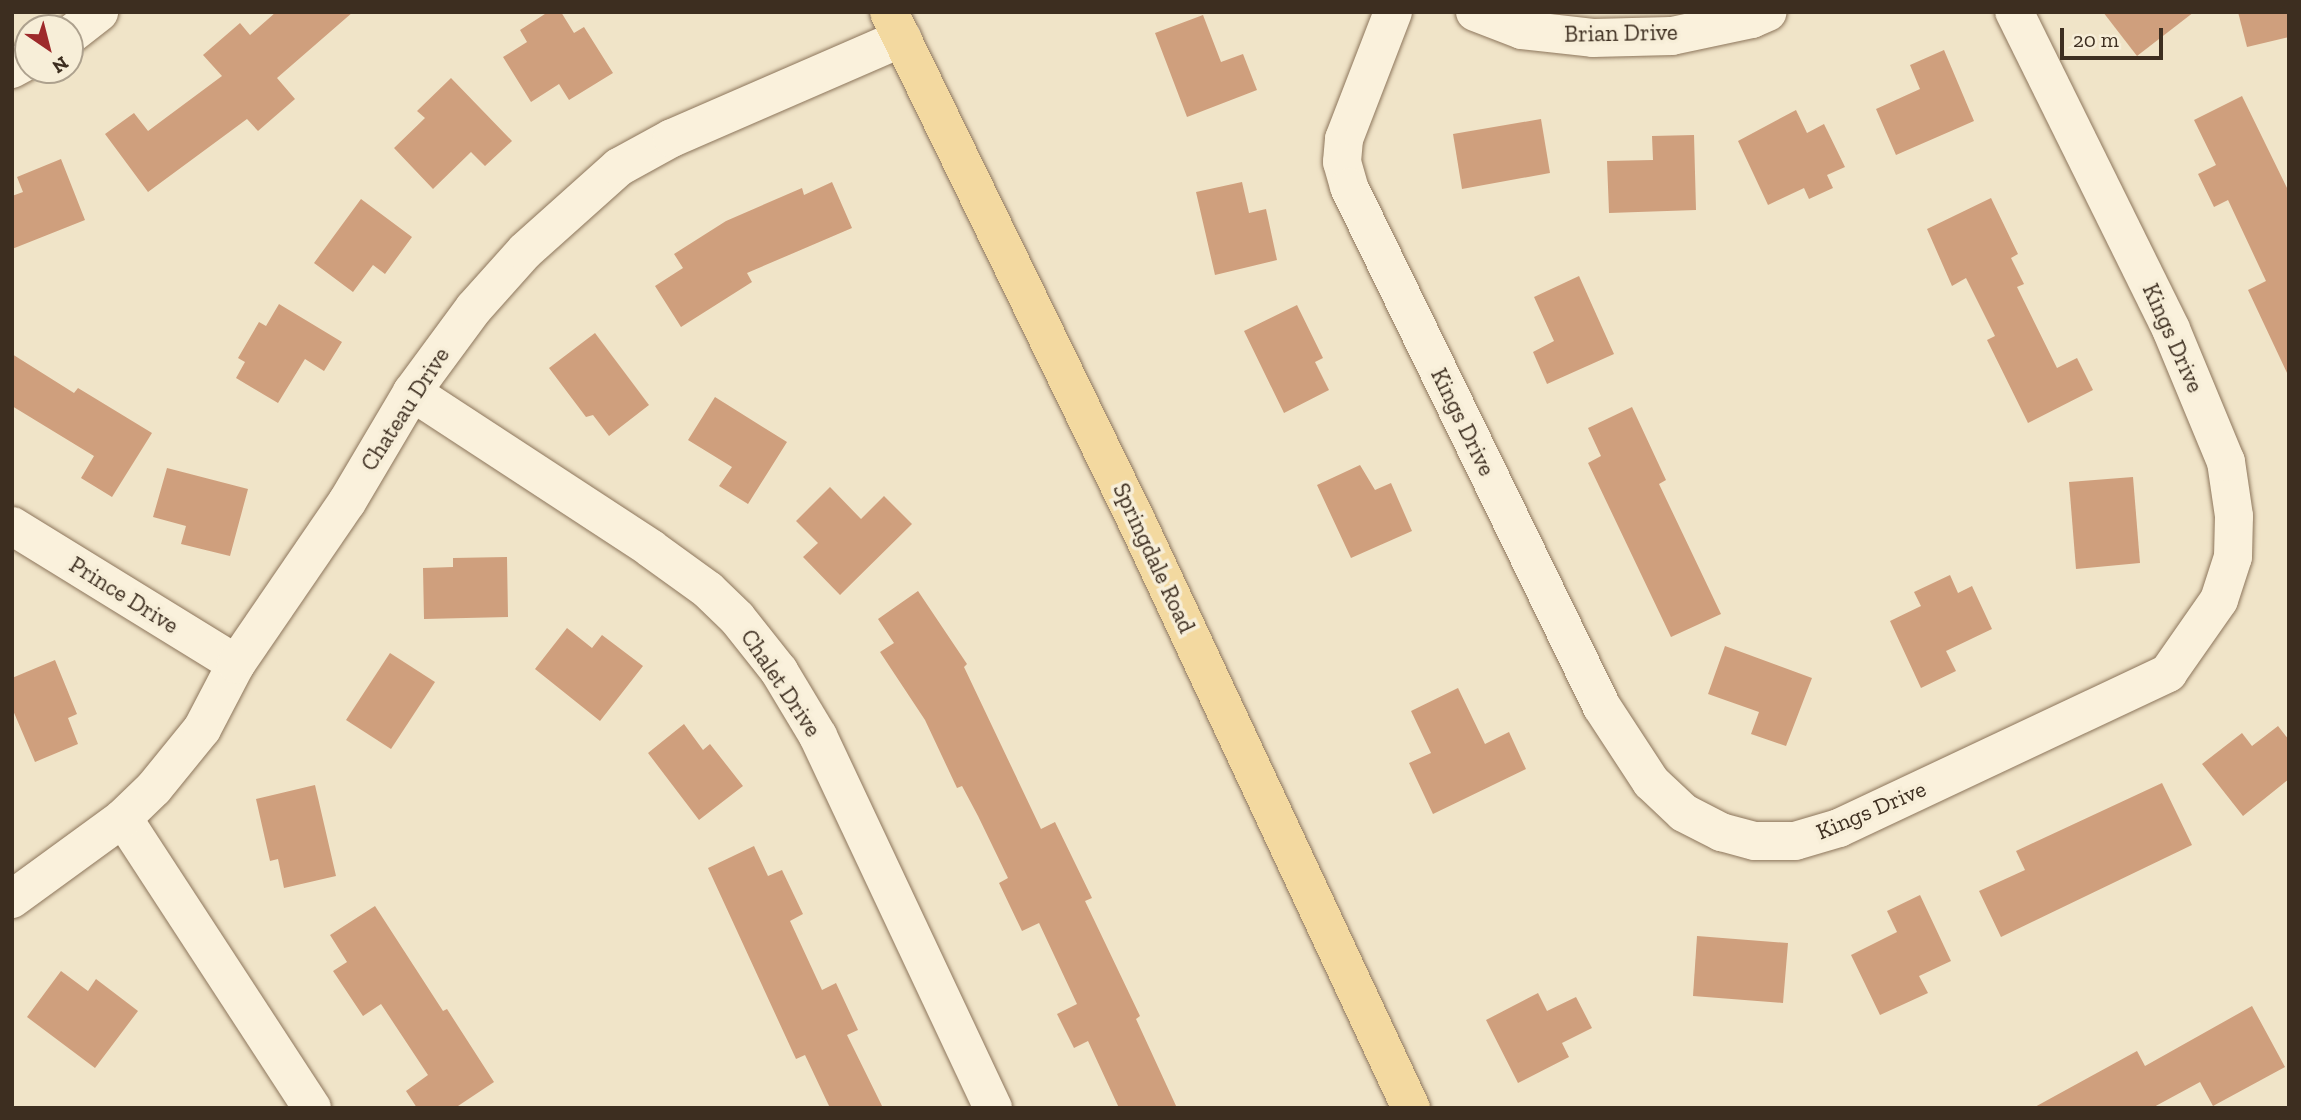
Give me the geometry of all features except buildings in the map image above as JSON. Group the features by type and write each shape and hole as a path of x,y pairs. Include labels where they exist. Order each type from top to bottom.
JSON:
{"main road":[{"name":"Springdale Road","path":"896,25 1132,512 1410,1108"}],"street":[{"path":"84,24 99,12"},
{"name":"Kings Drive","path":"1393,12 1344,139 1342,162 1355,199 1602,707 1651,782 1684,813 1721,832 1755,841 1795,841 1839,828 2168,674 2219,600 2233,557 2234,516 2226,462 2171,328 2014,12"},
{"name":"Brian Drive","path":"1475,12 1522,30 1593,38 1672,36 1752,19 1768,12"},
{"name":"Chateau Drive","path":"12,899 123,818 154,788 202,729 236,664 346,502 412,392 474,308 525,251 619,167 896,25"},
{"name":"Chalet Drive","path":"412,392 650,548 708,590 737,618 779,671 818,736 993,1108"},
{"name":"Prince Drive","path":"12,526 236,664"},
{"path":"123,818 312,1108"}]}
